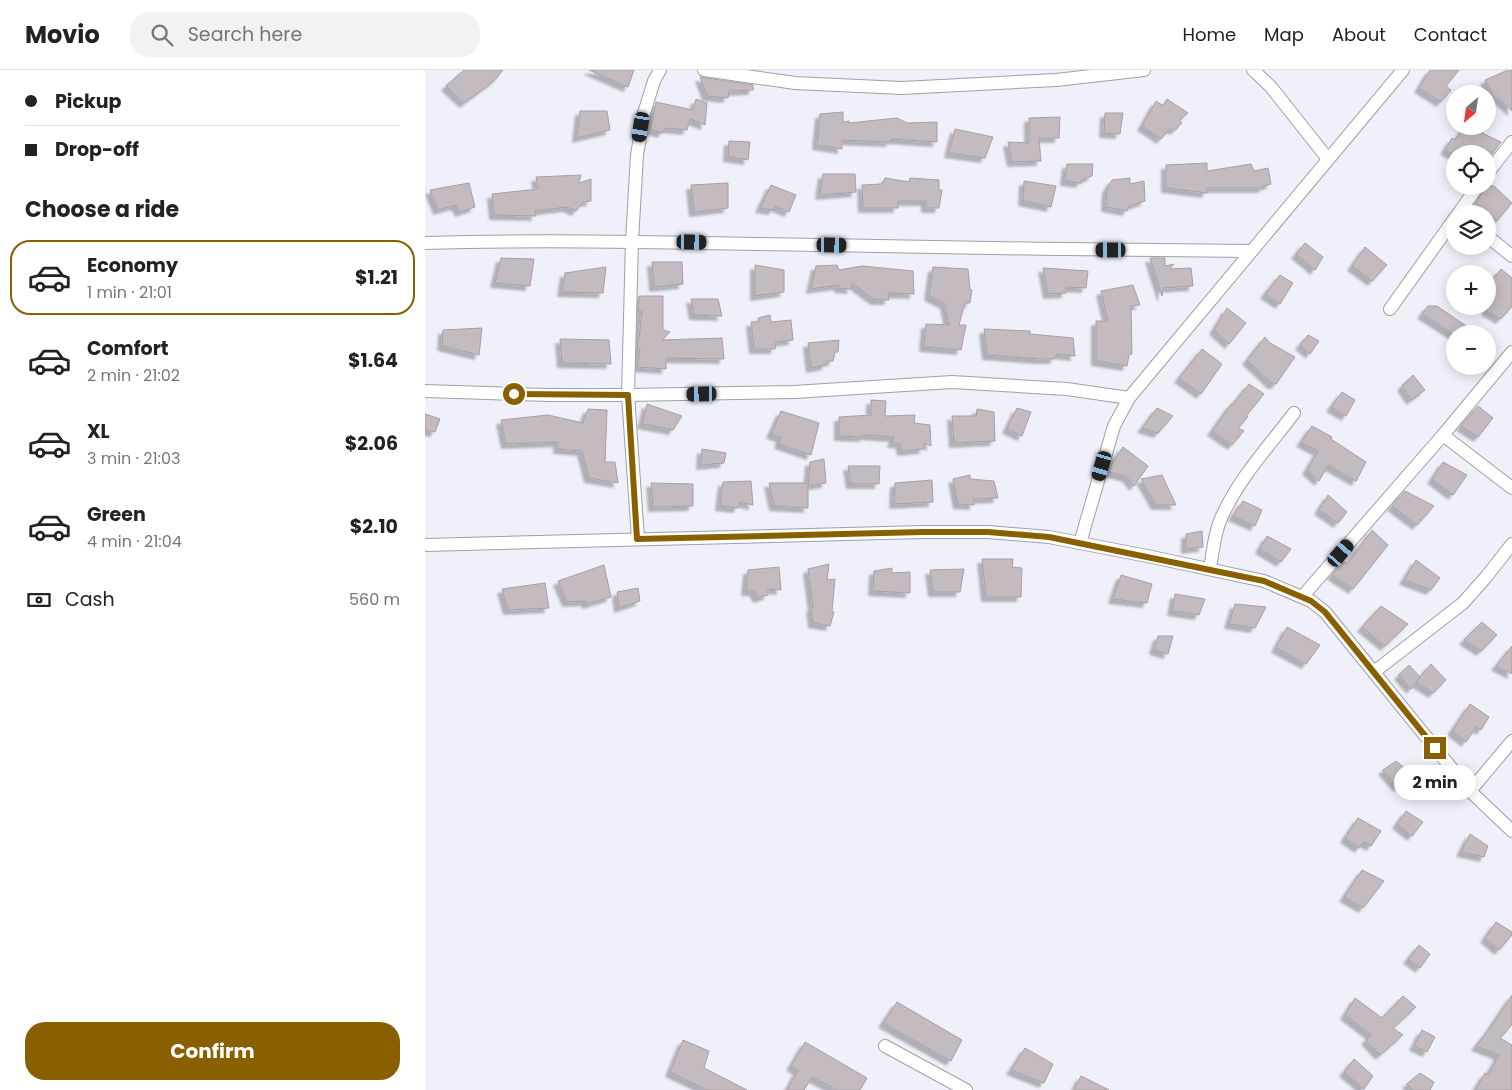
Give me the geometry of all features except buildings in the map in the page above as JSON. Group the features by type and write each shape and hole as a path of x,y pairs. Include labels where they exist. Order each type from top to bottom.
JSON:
{"street":[{"path":"637,539 628,395 632,241 637,155 644,113 654,81 660,70"},
{"path":"704,70 795,83 902,88 1056,80 1144,70"},
{"path":"1253,70 1271,87 1328,159"},
{"path":"1080,543 1114,426 1129,398 1403,70"},
{"path":"1496,162 1512,142"},
{"path":"1390,309 1446,231"},
{"path":"425,243 632,241 1051,250 1251,251"},
{"path":"1496,243 1512,256"},
{"path":"1303,597 1512,352"},
{"path":"425,391 628,395 794,392 952,382 1067,389 1129,398"},
{"path":"1210,569 1216,533 1223,513 1237,488 1294,413"},
{"path":"1443,435 1512,488"},
{"path":"425,545 923,532 988,532 1049,537 1264,581 1311,601 1325,612 1470,791 1512,831"},
{"path":"1374,672 1463,603 1512,544"},
{"path":"1470,791 1512,740"},
{"path":"885,1046 966,1090"}],"route":[{"path":"514,394 628,395 637,539 988,532 1049,537 1264,581 1311,601 1325,612 1435,748"}]}
